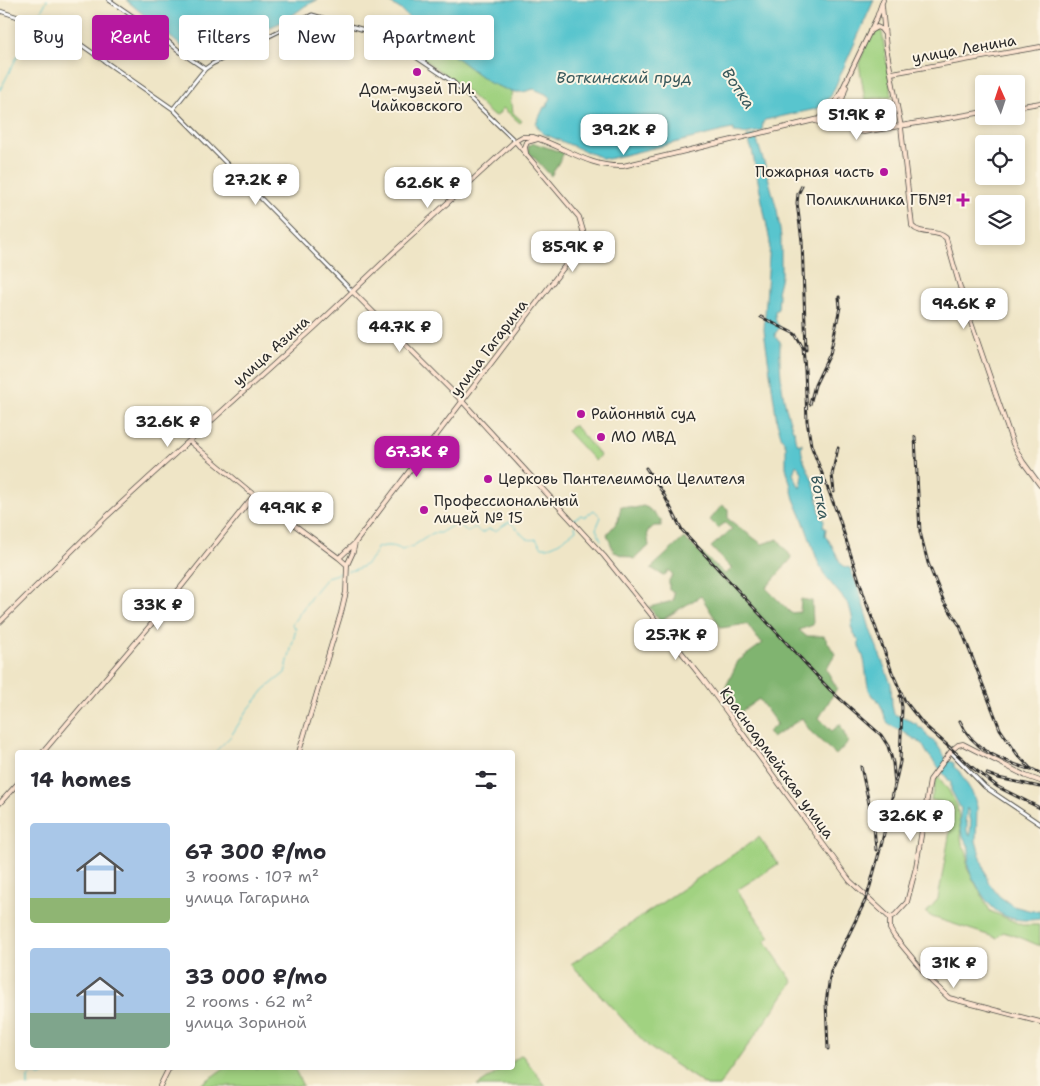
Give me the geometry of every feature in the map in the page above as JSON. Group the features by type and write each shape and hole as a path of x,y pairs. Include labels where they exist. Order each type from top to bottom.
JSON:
{"main road":[{"path":"516,141 525,137 540,140 598,163 618,166 815,121 824,115 834,104 850,75 883,0"},
{"path":"883,0 882,12 901,127 912,226 920,232 943,235 947,239 966,308 1013,444 1023,462 1040,485"},
{"path":"868,33 877,27 885,34"},
{"name":"улица Ленина","path":"892,73 1040,47"},
{"path":"834,126 850,75"},
{"path":"1025,106 1040,103"},
{"path":"815,121 864,132 975,114"},
{"path":"527,155 525,147 528,142 540,140"},
{"name":"улица Гагарина","path":"355,542 562,272 582,240 583,228 580,217 516,141"},
{"name":"улица Азина","path":"0,622 105,518 516,141"},
{"name":"Красноармейская улица","path":"352,291 462,401 567,515 620,576 703,679 850,881 890,918"},
{"path":"189,440 254,495 346,565"},
{"path":"45,750 131,648 254,495"},
{"path":"339,558 355,542"},
{"path":"300,750 341,613 346,592 346,565 353,552 355,542"},
{"path":"1040,781 1026,776 963,744 958,745 930,780 916,867 907,902 890,918 890,929 932,982 949,998 1040,1022"},
{"path":"0,803 15,786"},
{"path":"160,1086 168,1070"}],"street":[{"path":"109,0 205,69"},
{"name":"Красноармейская улица","path":"0,11 26,20 50,23 173,109 352,291"},
{"path":"173,109 205,69 212,64 312,15 375,33 404,49 453,82 516,141"},
{"path":"950,753 985,787 1040,824"}],"green space":[{"path":"878,28 882,32 892,96 865,100 859,63 872,31"},
{"path":"424,60 459,60 490,83 513,92 510,102 513,113 522,121 520,123 503,108 497,116 492,115 460,85"},
{"path":"534,143 564,153 551,176 528,151 528,146"},
{"path":"573,426 600,455 595,461 567,431"},
{"path":"722,505 728,509 728,519 762,544 778,539 792,558 766,588 791,613 800,612 801,599 812,601 813,625 799,630 806,636 824,636 835,654 826,669 837,688 819,718 832,731 840,724 848,742 836,755 810,731 802,718 772,738 768,732 777,724 759,699 739,713 723,693 738,661 763,643 747,624 721,628 701,596 660,621 649,607 673,601 674,592 669,590 669,580 673,575 669,570 664,576 651,568 684,538 725,574 732,569 711,547 732,529 725,523 718,528 710,520"},
{"path":"621,506 634,508 643,506 661,520 661,526 654,526 647,532 649,546 634,559 614,552 607,534 618,521"},
{"path":"937,775 957,806 962,844 967,853 967,868 990,911 1022,925 1040,925 1040,946 1003,932 997,938 932,917 926,913 938,899 954,808 951,804 931,800"},
{"path":"759,837 778,864 737,890 770,937 765,941 793,982 719,1086 707,1086 649,1047 571,964"},
{"path":"522,1055 546,1086 477,1086 501,1070 515,1070 515,1060"},
{"path":"221,1070 295,1070 303,1086 199,1086"}],"water":[{"path":"126,0 317,0 293,15 279,15 279,23 269,28 269,15 179,15 179,44 169,36 169,15 144,15"},
{"name":"Воткинский пруд","path":"385,0 874,0 831,96 816,109 765,120 762,131 744,134 734,132 734,129 727,130 608,159 544,134 539,129 536,124 544,107 546,107 551,98 548,95 534,89 513,92 490,83 459,60 494,60 494,15 406,15"},
{"path":"755,135 777,210 781,237 781,276 777,292 779,295 778,309 775,311 776,322 780,327 775,334 776,338 780,341 782,386 795,439 799,445 802,443 803,457 814,485 821,516 824,521 823,527 826,528 825,536 841,564 850,568 859,590 870,629 891,684 894,714 922,728 930,739 936,743 947,760 954,763 954,767 959,771 973,794 977,807 976,841 988,882 999,896 1013,906 1032,911 1040,910 1040,919 1020,920 1005,916 986,900 980,891 968,867 969,848 962,835 961,809 951,790 951,783 922,744 888,724 880,704 872,696 868,687 859,641 853,633 851,626 853,620 849,605 825,576 794,499 786,467 786,446 777,422 764,330 770,242 752,150 747,137","holes":["796,465 801,471 802,476 800,488 793,474","967,808 969,819 971,820 970,836 967,831 967,821 965,823"]}],"waterway":[{"path":"39,15 47,0"},
{"path":"0,90 15,60"},
{"path":"575,522 574,519 581,515 585,517 594,510 601,517 596,529 601,540"},
{"path":"348,571 358,569 366,564 377,548 390,546 402,550 413,546 433,533 440,533 455,524 468,532 475,527 481,533 489,529 495,531 509,522 528,539 536,539 542,547 560,542 576,530 575,526"},
{"path":"217,750 231,736 247,711 265,689 285,673 296,629 292,624 316,590 327,577 344,572"},
{"path":"28,1086 28,1077 35,1073 39,1076 43,1075 47,1070"}],"railway":[{"path":"802,186 798,194 797,203 802,241 806,350"},
{"path":"810,404 815,385 830,354 840,307 839,297"},
{"path":"761,317 795,334 803,348 807,421 811,445 838,515 865,599 892,672 905,701 923,724 973,768 998,787 1040,808"},
{"path":"915,437 920,532 928,563 944,602 960,626 1000,729 1017,754 1030,768 1040,773"},
{"path":"834,492 832,475 838,448"},
{"path":"646,468 663,493 682,530 830,690 881,735 888,746 893,763 895,784"},
{"path":"828,1049 826,1002 831,971 867,897 882,842 900,762 902,707 900,696"},
{"path":"960,721 973,740 981,747 999,758 1031,770"},
{"path":"861,767 874,826 876,850"},
{"path":"987,774 1040,787"}],"place":[{"name":"Дом-музей П.И. Чайковского","path":"417,72"},
{"name":"Пожарная часть","path":"884,172"},
{"name":"Поликлиника ГБ№1","path":"963,200"},
{"name":"Районный суд","path":"581,414"},
{"name":"МО МВД","path":"601,437"},
{"name":"Церковь Пантелеимона Целителя","path":"488,479"},
{"name":"Профессиональный лицей № 15","path":"424,510"}],"water label":[{"name":"Вотка","path":"739,88"},
{"name":"Вотка","path":"821,497"}]}
